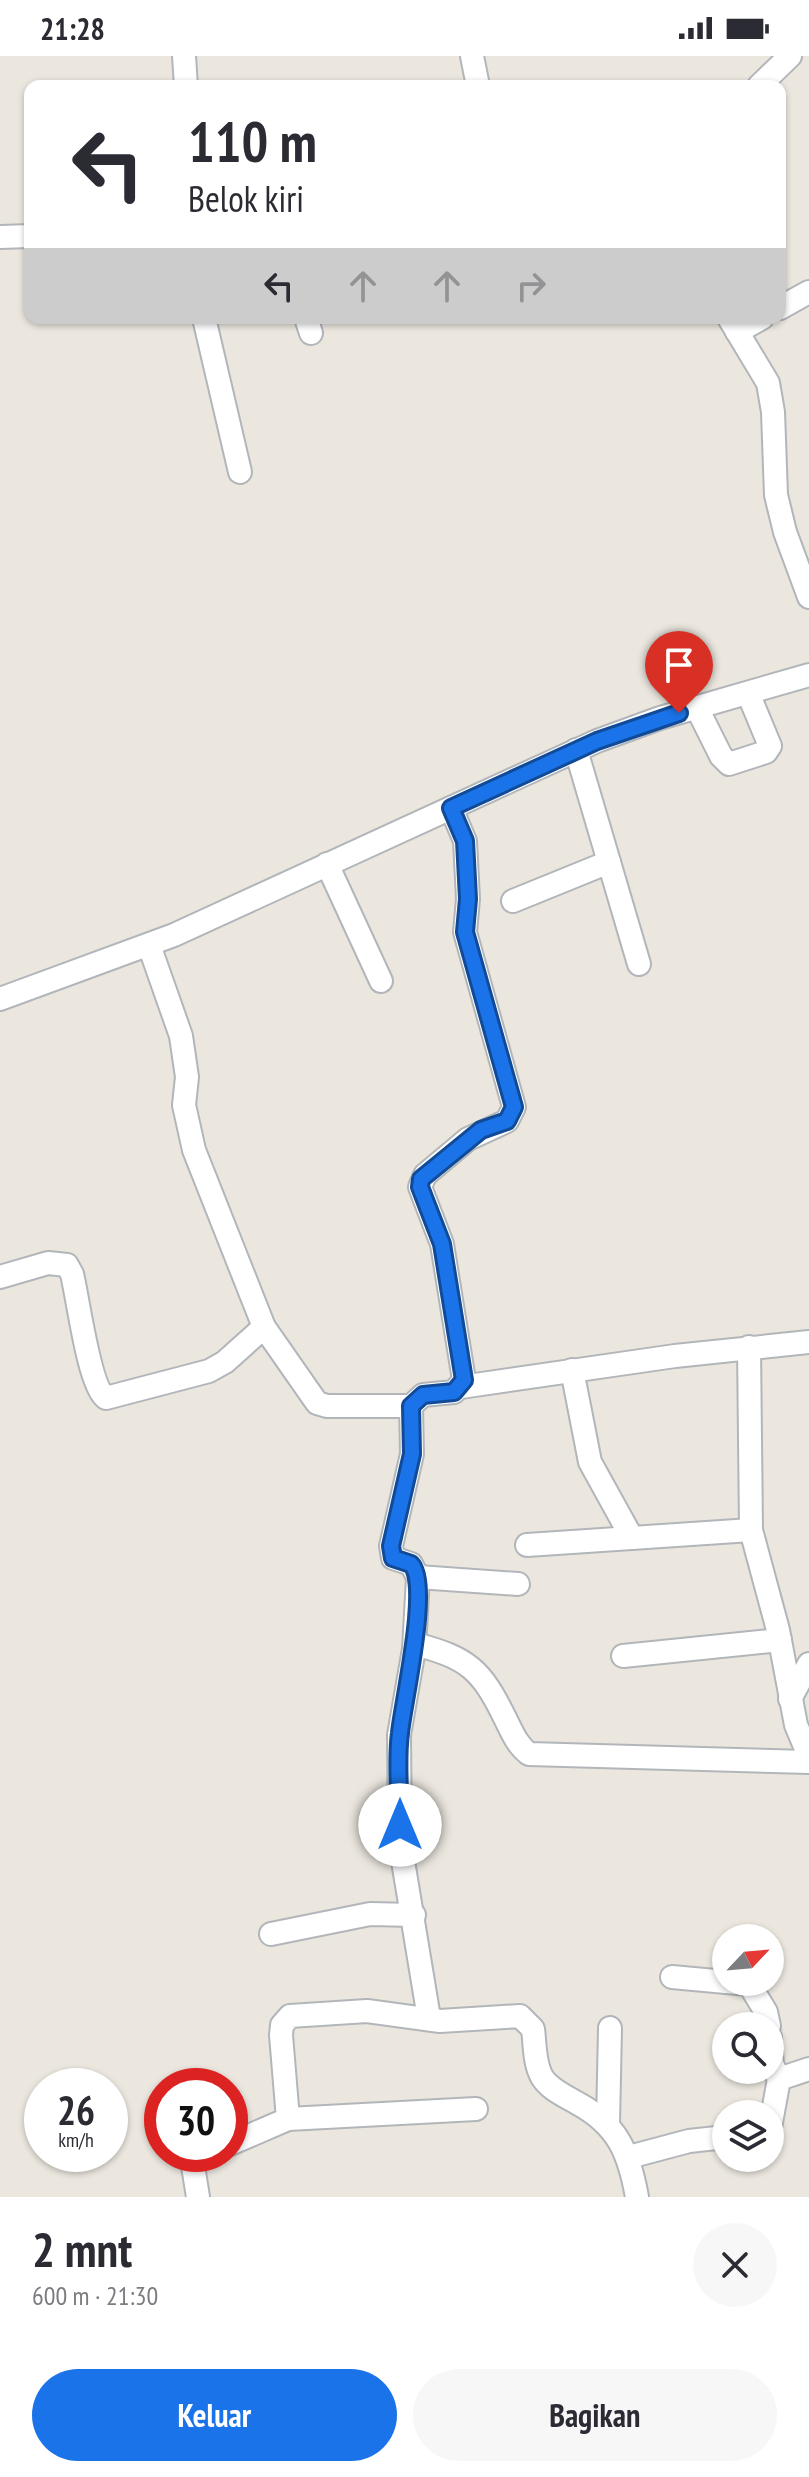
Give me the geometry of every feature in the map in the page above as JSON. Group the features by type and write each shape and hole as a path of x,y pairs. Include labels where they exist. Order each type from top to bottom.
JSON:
{"street":[{"path":"184,56 186,80"},
{"path":"472,56 477,80"},
{"path":"765,80 790,56"},
{"path":"0,237 24,236"},
{"path":"786,305 809,292"},
{"path":"205,324 240,472"},
{"path":"733,325 768,383 779,512 809,597"},
{"path":"0,999 149,945 576,750 631,728 809,675"},
{"path":"697,708 721,756 729,764 766,752 770,746 748,693"},
{"path":"576,750 639,964"},
{"path":"451,808 465,841 468,899 465,932 514,1107 507,1121 481,1130 421,1179 420,1187 442,1244 463,1368 461,1387"},
{"path":"513,901 609,862"},
{"path":"327,864 381,981"},
{"path":"149,945 181,1036 188,1129 264,1327 317,1403 327,1406 411,1406 423,1395 454,1392 461,1387 749,1347 809,1342"},
{"path":"0,1277 48,1263 67,1265 72,1274 93,1375 99,1392 106,1398 209,1371 225,1362 264,1327"},
{"path":"415,1644 459,1658 477,1670 515,1739 529,1754 809,1759 790,1699 780,1640 751,1530 749,1347"},
{"path":"572,1370 590,1462 632,1538"},
{"path":"411,1406 412,1454 391,1546 393,1558 411,1564 418,1577 415,1644 399,1735 401,1855 414,1915 429,2018"},
{"path":"527,1545 751,1530"},
{"path":"418,1577 518,1584"},
{"path":"623,1656 780,1640"},
{"path":"790,1699 809,1664"},
{"path":"271,1934 370,1914 414,1915"},
{"path":"672,1977 712,1981"},
{"path":"288,2119 281,2035 282,2025 290,2016 367,2011 429,2018 526,2018 533,2029 538,2065 544,2080 608,2124 629,2157 637,2197"},
{"path":"608,2124 610,2028"},
{"path":"784,2077 809,2069"},
{"path":"248,2136 288,2119 476,2109"},
{"path":"629,2157 689,2141 712,2139"},
{"path":"194,2172 198,2197"}],"route":[{"path":"400,1825 399,1735 414,1649 418,1577 416,1568 411,1564 393,1558 391,1546 412,1454 411,1406 415,1399 423,1395 454,1392 464,1380 442,1244 420,1187 421,1179 481,1130 507,1121 514,1107 465,932 468,905 465,841 451,808 597,741 679,713"}]}
